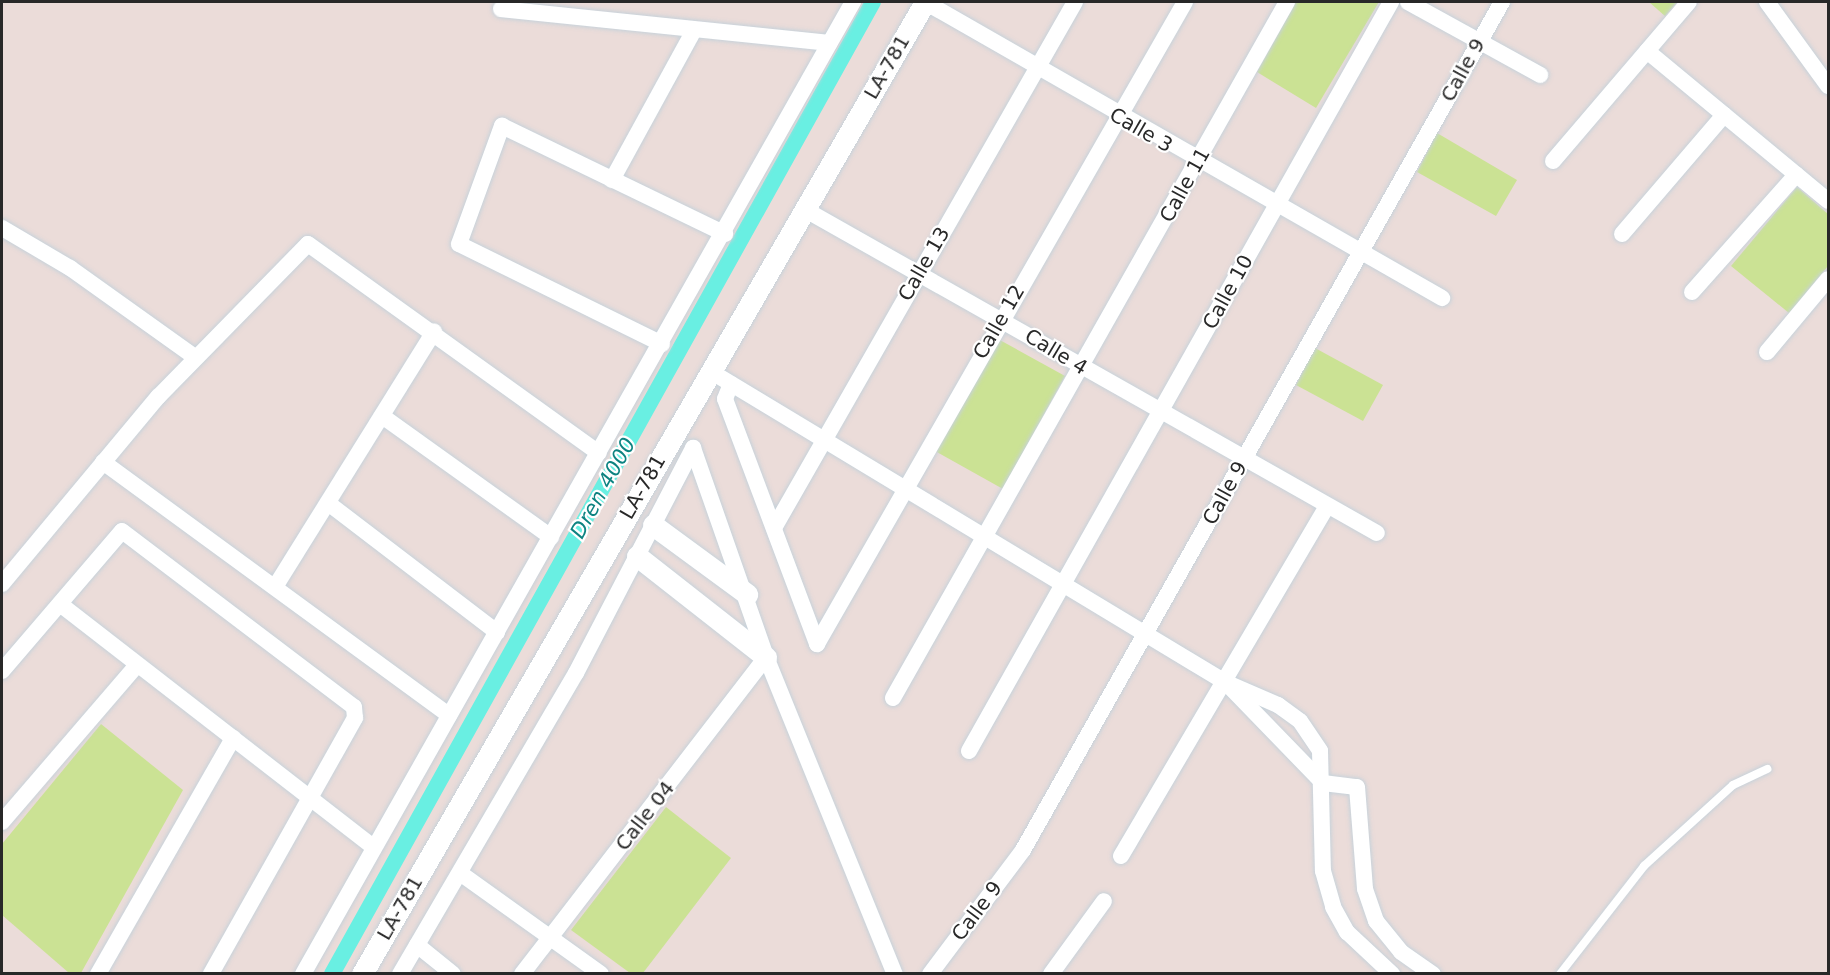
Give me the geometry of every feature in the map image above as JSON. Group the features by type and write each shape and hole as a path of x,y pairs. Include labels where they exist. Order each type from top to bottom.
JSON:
{"street":[{"path":"511,2 501,9 830,43"},
{"path":"303,974 372,846 725,234 853,2"},
{"name":"Calle 3","path":"925,2 1118,117 1442,298"},
{"name":"LA-781","path":"362,974 925,2"},
{"name":"Calle 13","path":"774,528 1075,2"},
{"name":"Calle 12","path":"774,528 817,644 1001,318 1185,2"},
{"name":"Calle 11","path":"893,698 1083,368 1287,2"},
{"name":"Calle 10","path":"969,752 1391,2"},
{"path":"1408,2 1540,75"},
{"name":"Calle 9","path":"930,974 1023,850 1502,2"},
{"path":"1553,162 1689,2"},
{"path":"1767,2 1828,86"},
{"path":"612,180 694,30"},
{"path":"1647,51 1828,201"},
{"path":"1622,234 1724,115"},
{"path":"662,344 459,244 502,126 725,234"},
{"path":"1692,292 1796,175"},
{"name":"Calle 4","path":"804,209 1001,318 1083,368 1377,533"},
{"path":"2,228 70,268 195,357"},
{"path":"2,584 103,462 195,357 308,244 434,332 599,453"},
{"path":"1767,352 1828,279"},
{"path":"275,587 434,332"},
{"path":"710,372 907,486 1225,682 1278,705 1300,721 1320,751 1323,783 1323,871 1333,907 1347,932 1392,974"},
{"path":"731,384 725,399 774,528"},
{"path":"382,416 551,537"},
{"path":"400,974 576,673 693,448 747,594 766,657 895,974"},
{"path":"103,462 449,715"},
{"path":"328,503 496,632"},
{"path":"1121,856 1327,506"},
{"path":"653,525 747,594"},
{"path":"2,671 122,531 354,707 355,718 211,974"},
{"path":"637,556 766,657"},
{"path":"60,604 372,846"},
{"name":"Calle 04","path":"522,974 766,657"},
{"path":"2,822 137,664"},
{"path":"1225,682 1323,783 1357,787 1365,889 1376,921 1401,952 1433,974"},
{"path":"98,974 233,738"},
{"path":"460,873 601,974"},
{"path":"1050,974 1104,901"},
{"path":"417,945 453,974"}],"lane":[{"path":"1560,974 1644,866 1733,785 1768,769"}],"green space":[{"path":"1296,2 1379,2 1316,108 1257,72"},
{"path":"1649,2 1677,2 1665,16"},
{"path":"1437,133 1517,180 1496,216 1417,172"},
{"path":"1797,187 1828,214 1828,266 1789,313 1731,266"},
{"path":"998,339 1065,376 1003,489 935,451"},
{"path":"1315,348 1383,385 1363,421 1296,385"},
{"path":"101,724 183,790 81,973 69,973 2,915 2,844"},
{"path":"666,807 731,858 643,973 630,973 571,930"}],"waterway":[{"name":"Dren 4000","path":"332,974 873,2"}]}
